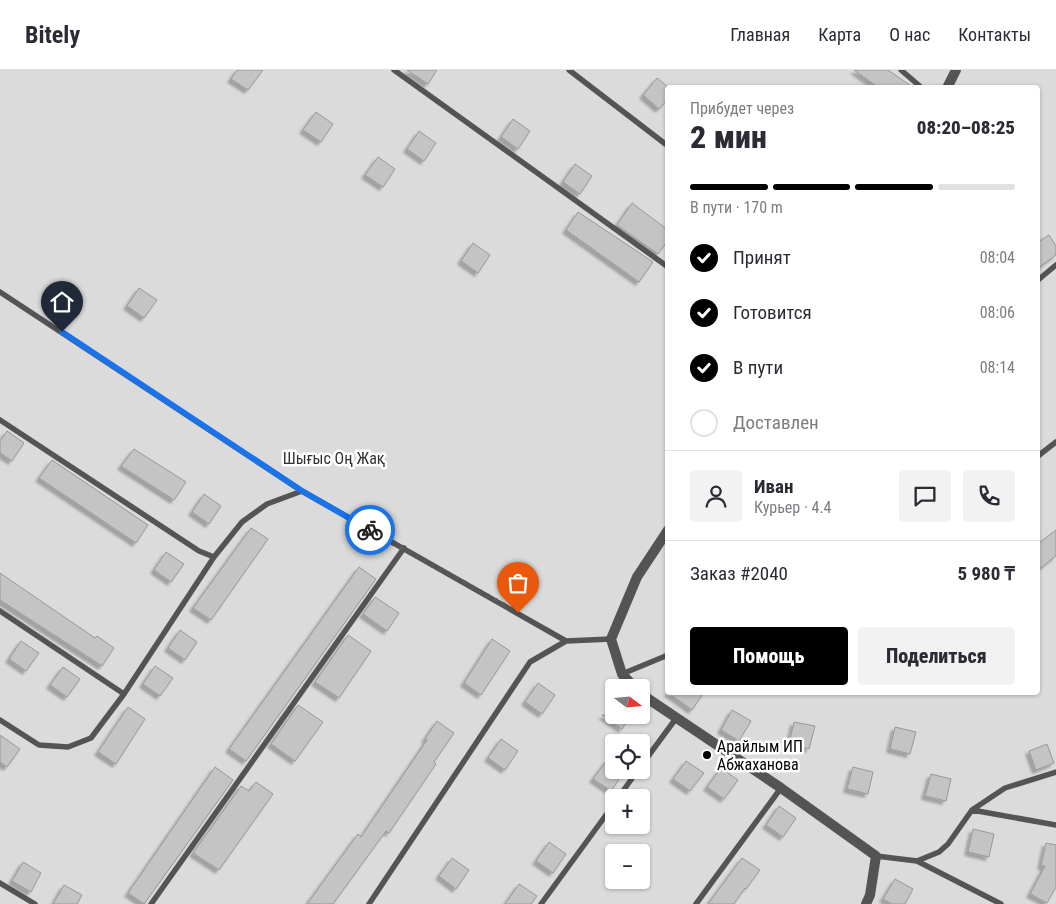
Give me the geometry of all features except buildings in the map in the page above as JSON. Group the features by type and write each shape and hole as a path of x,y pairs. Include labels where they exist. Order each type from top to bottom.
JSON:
{"street":[{"path":"948,85 956,70"},
{"path":"627,679 622,674 611,639 637,577 665,535"},
{"path":"650,700 781,788 876,856 870,896 866,904"}],"lane":[{"path":"394,70 665,265"},
{"path":"569,70 665,144"},
{"path":"901,70 918,85"},
{"path":"1040,278 1056,265"},
{"path":"0,292 302,491 566,641"},
{"path":"0,420 199,552 214,557"},
{"path":"1040,454 1056,442"},
{"path":"0,720 39,745 68,747 91,738 124,694 214,557 242,522 267,504 302,491"},
{"path":"151,904 404,548"},
{"path":"0,612 124,694"},
{"path":"369,904 530,662 566,641 611,639"},
{"path":"622,674 665,656"},
{"path":"650,754 677,716"},
{"path":"917,861 939,852 948,844 972,810 1005,788 1056,772"},
{"path":"696,904 781,788"},
{"path":"972,810 1056,825"},
{"path":"541,904 605,816"},
{"path":"876,856 917,861 1001,904"},
{"path":"0,883 35,904"}],"green space":[{"name":"Шығыс Оң Жақ","path":"0,70 1056,70 1056,904 0,904"}],"way so far":[{"path":"370,530 518,613"}],"place":[{"name":"Арайлым ИП Абжаханова","path":"707,755"}],"route":[{"path":"62,332 302,491 370,530"}]}
